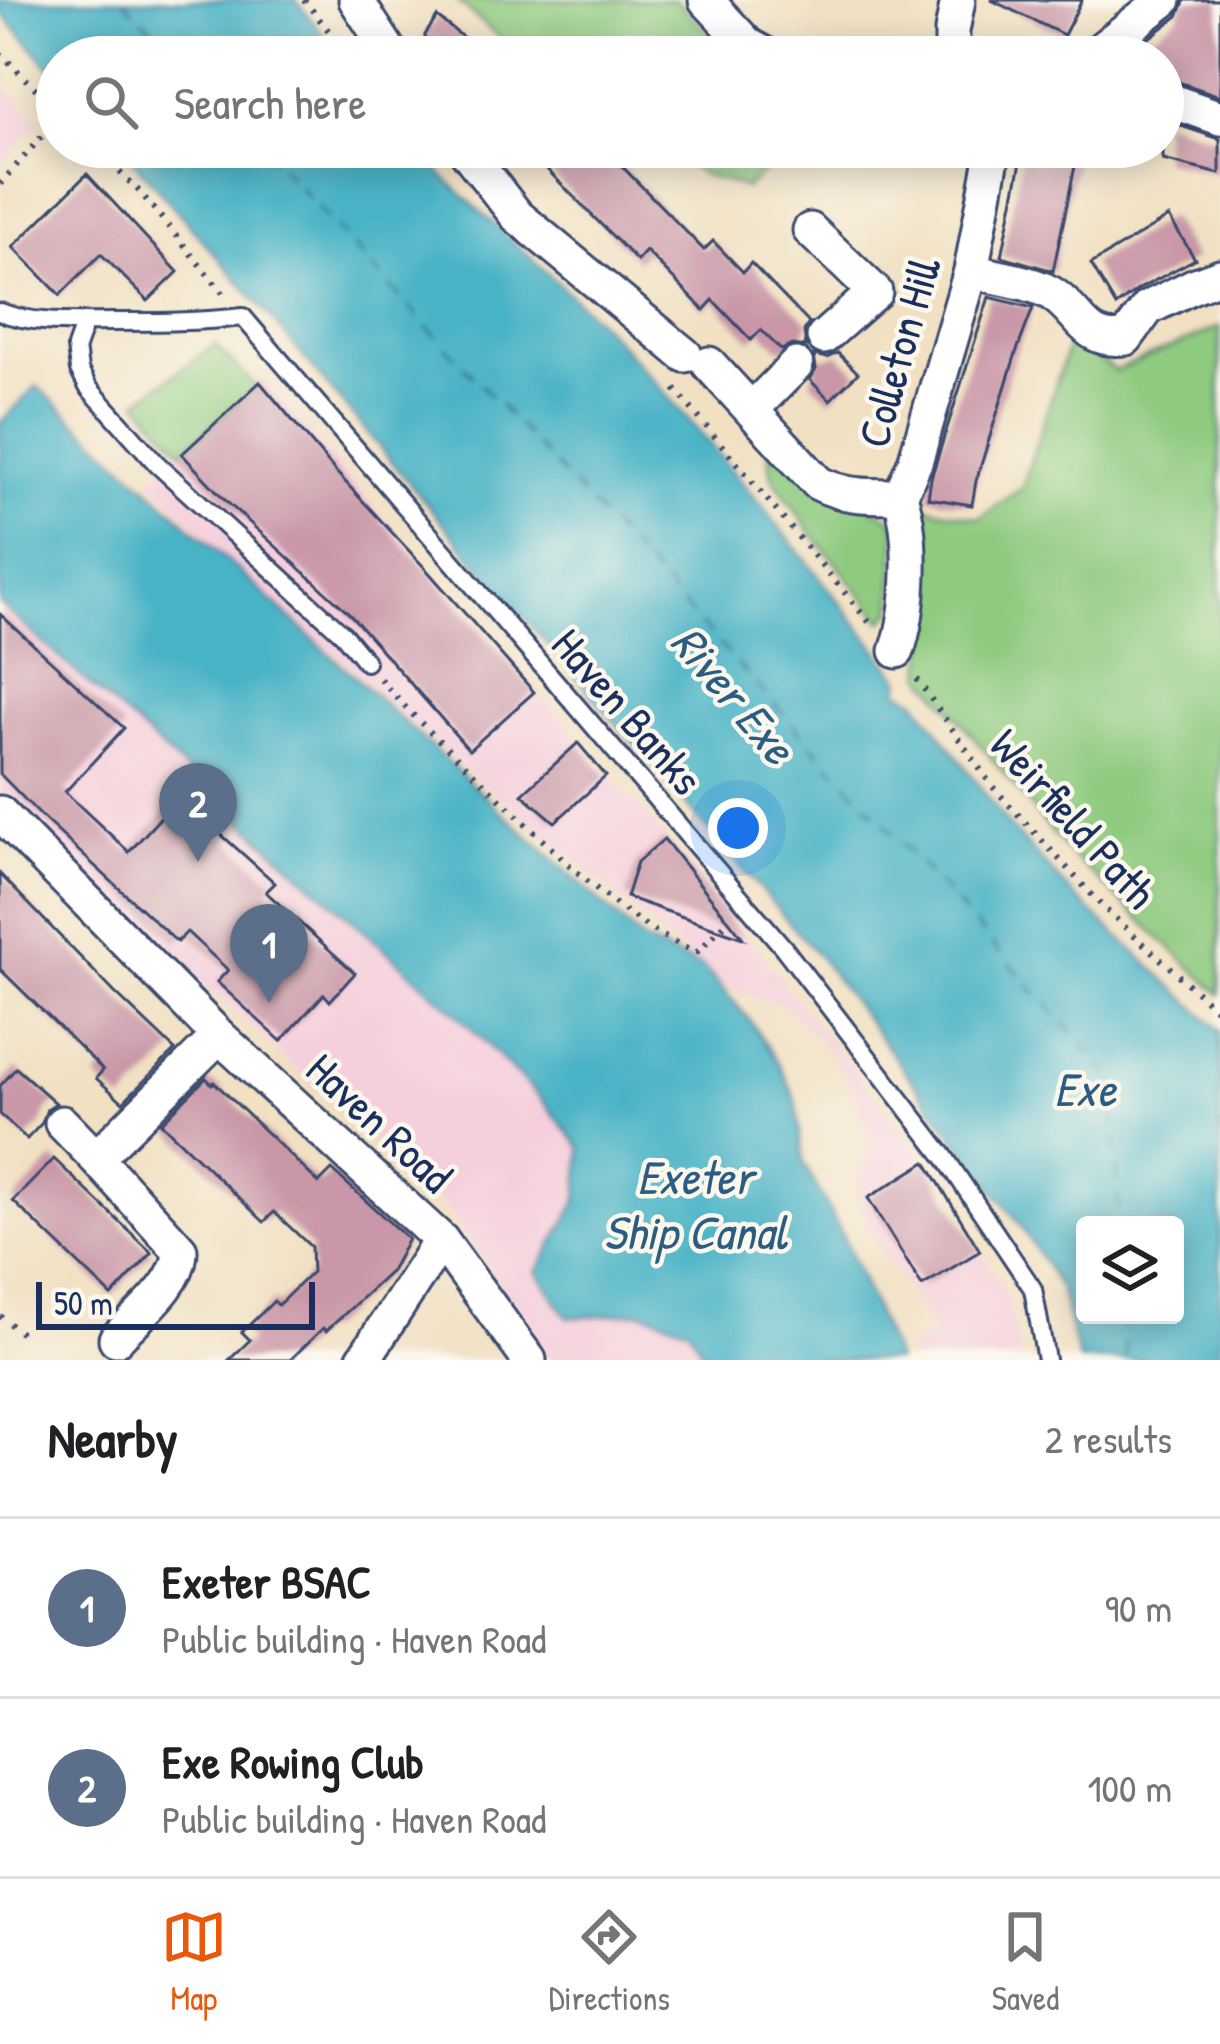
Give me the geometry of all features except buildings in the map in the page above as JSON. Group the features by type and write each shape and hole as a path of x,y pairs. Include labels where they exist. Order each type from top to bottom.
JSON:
{"street":[{"path":"356,0 379,36"},
{"path":"706,0 740,36"},
{"path":"952,36 958,0"},
{"path":"1118,36 1164,0"},
{"path":"1184,105 1220,118"},
{"path":"479,168 517,216 686,366 752,409 818,483 856,496 900,496"},
{"name":"Colleton Hill","path":"897,651 908,598 908,520 900,496 915,463 971,271 990,168"},
{"path":"810,230 875,292 824,337"},
{"path":"971,271 1055,296 1094,334 1110,340 1126,338 1148,308 1220,276"},
{"path":"752,409 796,365"},
{"name":"Haven Road","path":"0,813 219,1036 441,1240 529,1360"},
{"path":"96,1158 219,1036"},
{"path":"62,1123 180,1250 174,1278 116,1339"},
{"path":"363,1360 441,1240"}],"lane":[{"path":"0,312 18,319 85,322 243,317"},
{"name":"Haven Banks","path":"243,317 783,946 944,1156 1033,1289 1046,1360"},
{"path":"85,322 76,347 88,388 157,464 343,634 366,662"}],"path":[{"path":"304,0 332,36"},
{"path":"0,53 36,89"},
{"path":"0,184 36,143"},
{"path":"115,168 243,317"},
{"name":"Weirfield Path","path":"686,366 992,786 1103,907 1220,1012"},
{"path":"366,662 401,704 520,817 651,931 697,952 745,902"},
{"path":"0,1316 22,1334"}],"shaded area":[{"path":"0,83 36,117 36,125 0,165"},
{"path":"262,378 676,850 932,1168 1009,1299 1020,1360 913,1360 908,1349 936,1332 875,1240 857,1193 871,1143 861,1104 831,1053 786,1006 720,985 229,562 151,480"},
{"path":"0,604 456,1013 542,1100 581,1149 578,1200 538,1272 568,1318 642,1312 688,1327 707,1360 550,1360 447,1209 0,792"}],"green space":[{"path":"456,0 676,0 711,36 498,36"},
{"path":"692,168 768,168 746,188"},
{"path":"1220,327 1220,994 1068,852 923,675 928,601 918,505 980,518 1022,488 1071,337 1115,371"},
{"path":"215,345 256,387 182,451 138,401"},
{"path":"768,449 891,518 896,526 893,611 883,621 772,477"}],"water":[{"path":"0,0 296,0 324,36 36,36 36,51 0,11"},
{"name":"Exe","path":"139,168 435,168 656,383 901,679 899,691 915,699 1009,826 1073,895 1220,1030 1220,1360 1079,1360 1060,1289 1022,1227 820,958"},
{"name":"Exeter Ship Canal","path":"37,386 644,942 703,967 748,1018 796,1100 803,1162 841,1232 896,1360 707,1360 688,1327 642,1312 568,1318 537,1272 578,1200 581,1148 542,1100 456,1013 0,604 0,423"}],"ferry route":[{"path":"123,0 158,36"},
{"path":"281,168 1112,1077 1119,1216"},
{"path":"1124,1324 1126,1360"}],"place":[{"name":"Exe Rowing Club","path":"198,862"},
{"name":"Exeter BSAC","path":"269,1003"}],"water label":[{"name":"River Exe","path":"734,694"}]}
